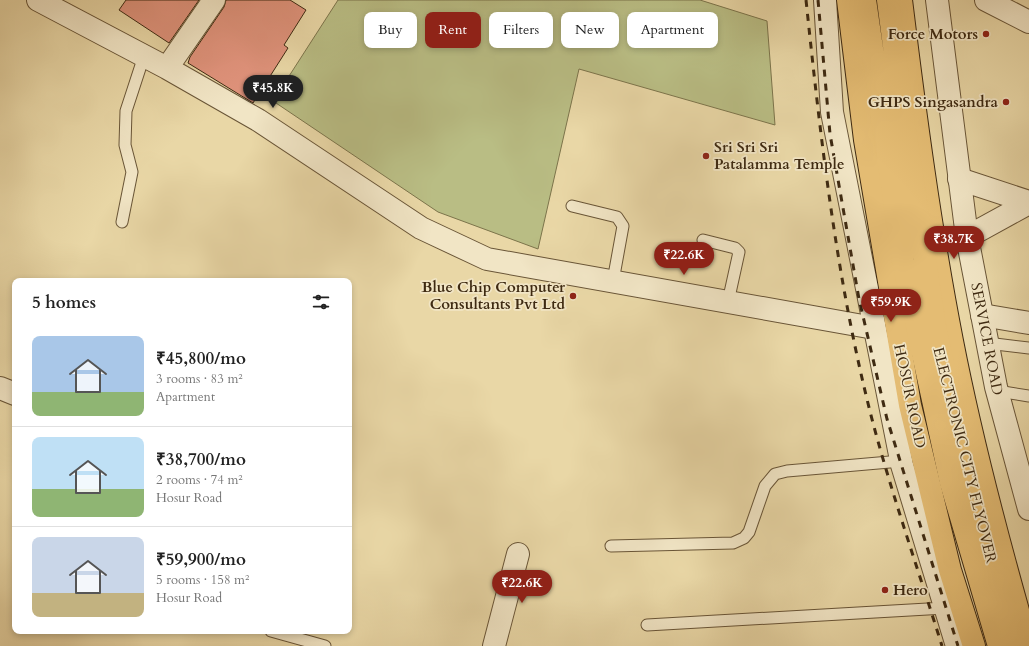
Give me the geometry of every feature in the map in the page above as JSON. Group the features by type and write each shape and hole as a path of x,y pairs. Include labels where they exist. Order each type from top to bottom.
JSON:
{"highway":[{"name":"HOSUR ROAD","path":"848,0 865,140 910,405 950,570 974,646"},
{"name":"ELECTRONIC CITY FLYOVER","path":"865,0 903,262 951,483 999,646"},
{"name":"ELECTRONIC CITY FLYOVER","path":"888,0 904,123 936,332 981,529 1017,646"},
{"path":"901,0 923,175 952,342 994,527 1028,646"}],"street":[{"path":"38,0 167,68 258,120 421,228 487,259 874,328"},
{"path":"167,68 214,0"},
{"path":"825,0 832,112 874,328 901,461 956,646"},
{"name":"SERVICE ROAD","path":"937,0 967,238 997,392 1029,510"},
{"path":"986,0 1029,22"},
{"path":"959,179 1029,203"},
{"path":"967,238 1029,203"},
{"path":"982,315 1029,323"},
{"path":"0,388 12,393"},
{"path":"494,646 518,554"}],"lane":[{"path":"122,222 132,172 125,145 126,112 144,56"},
{"path":"572,206 617,217 621,220 623,226 613,281"},
{"path":"703,240 735,248 739,252 728,302"},
{"path":"988,343 1029,348"},
{"path":"997,392 1029,396"},
{"path":"611,546 733,543 744,538 749,532 765,486 775,474 787,471 901,461"},
{"path":"648,625 945,608"},
{"path":"282,634 325,646"}],"green space":[{"path":"338,0 700,0 767,21 775,125 579,69 538,249 438,212 273,101"}],"building":[{"path":"126,0 199,0 169,43 119,10"},
{"path":"226,0 290,0 306,10 284,45 288,48 253,103 188,63 190,57 224,7"}],"railway":[{"path":"806,0 824,160 849,319 873,423 906,535 942,646"},
{"path":"818,0 830,134 859,299 887,419 958,646"}],"place":[{"name":"Force Motors","path":"986,34"},
{"name":"GHPS Singasandra","path":"1006,102"},
{"name":"Sri Sri Sri Patalamma Temple","path":"706,156"},
{"name":"Blue Chip Computer Consultants Pvt Ltd","path":"573,296"},
{"name":"Hero","path":"885,590"}]}
